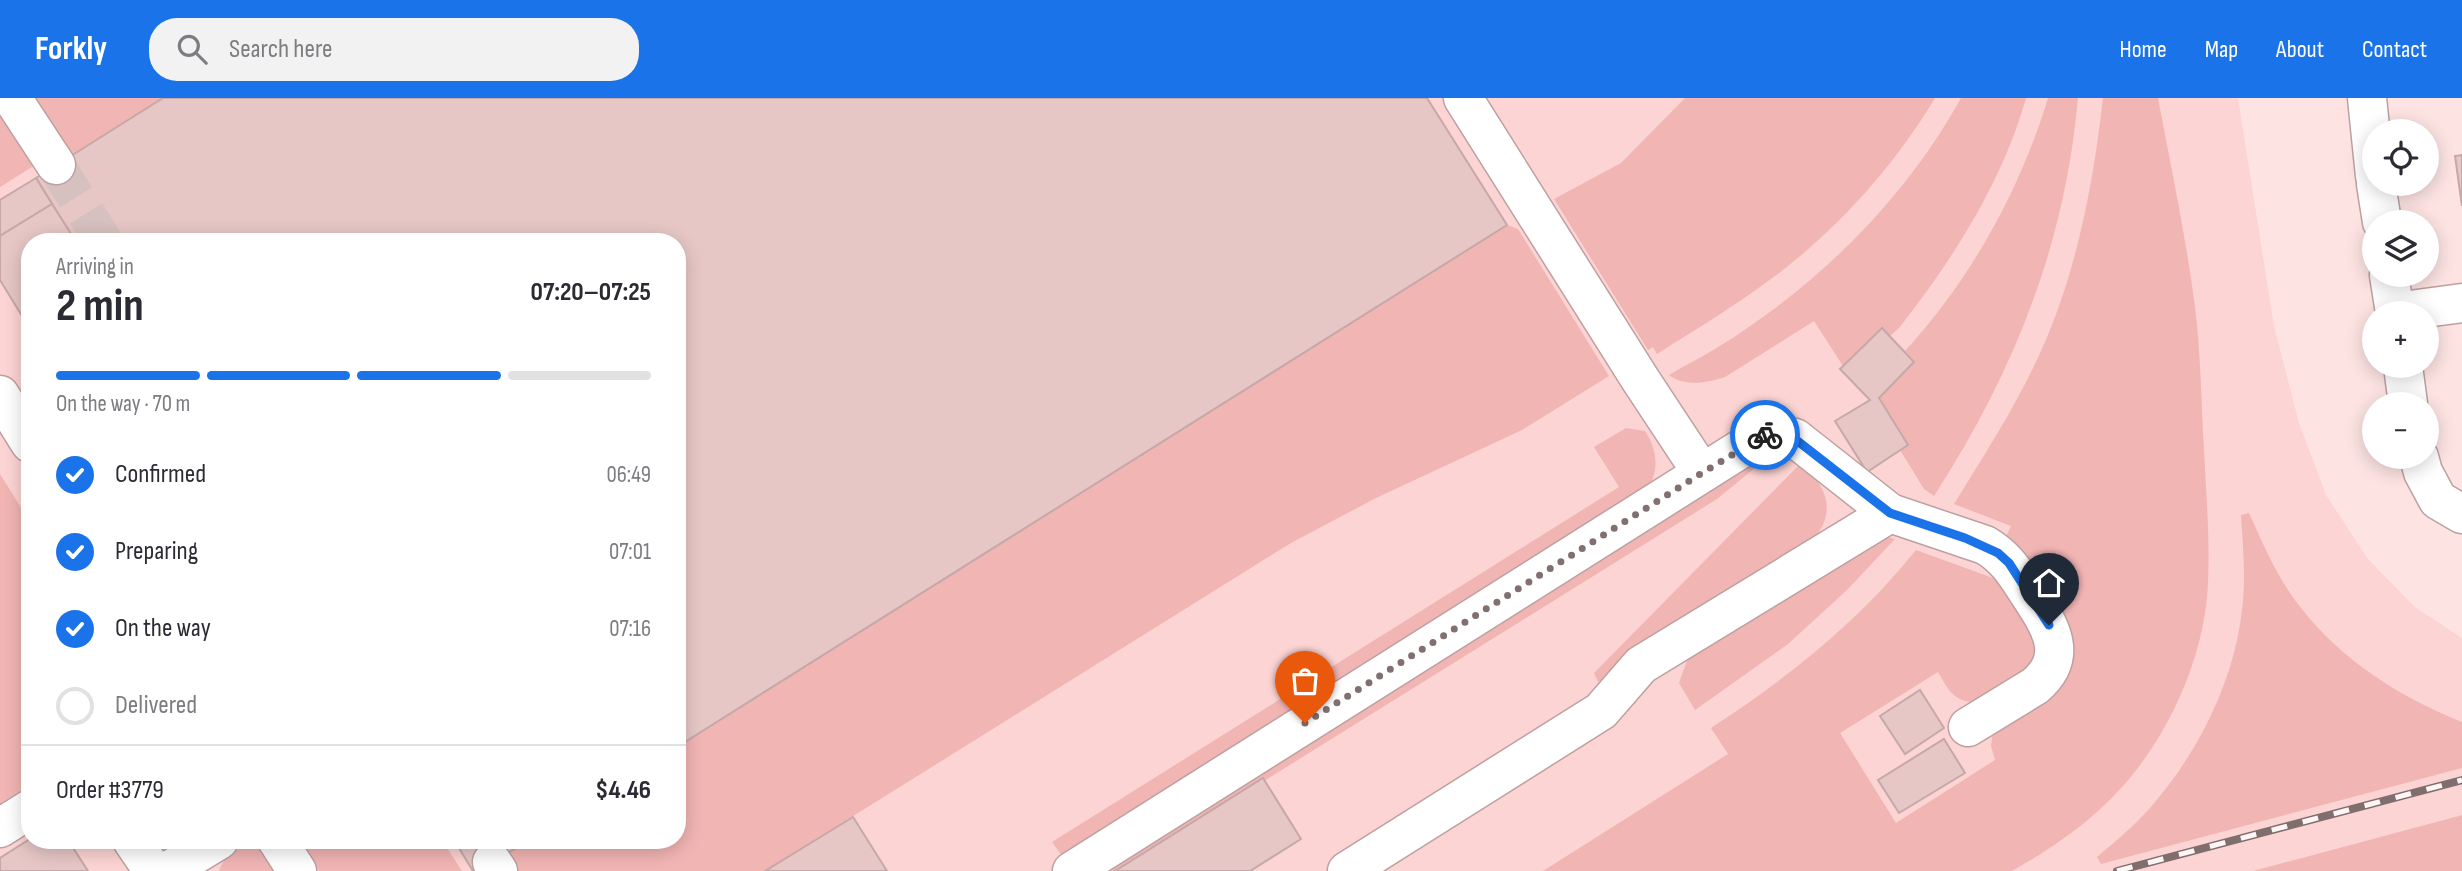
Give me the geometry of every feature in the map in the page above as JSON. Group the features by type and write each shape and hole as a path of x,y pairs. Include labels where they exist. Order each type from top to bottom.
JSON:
{"lane":[{"path":"12,98 56,165"},
{"path":"1464,98 1702,473"},
{"path":"2367,98 2369,119"},
{"path":"2439,306 2462,303"},
{"path":"0,395 21,429"},
{"path":"1072,871 1758,438 1778,434 1795,439 1890,513 1973,541 1998,553 2009,563 2049,625 2053,637 2053,659 2044,679 1968,727"},
{"path":"2422,469 2438,500 2462,514"},
{"path":"1347,871 1601,711 1641,664 1890,513"},
{"path":"0,828 21,815"},
{"path":"138,849 153,871"},
{"path":"168,871 204,849"},
{"path":"283,849 297,871"}],"shaded area":[{"path":"0,98 2238,98 2274,326 2299,423 2326,495 2368,559 2415,607 2462,638 2462,815 2253,871 0,871"},
{"path":"0,98 40,162 0,187"},
{"path":"25,98 163,98 65,159"},
{"path":"1685,98 1935,98 1886,169 1827,232 1768,281 1657,354 1653,347 1648,350 1554,199 1621,163"},
{"path":"1961,98 2026,98 2004,160 1974,219 1899,328 1890,336 1881,328 1843,366 1814,321 1725,377 1696,383 1675,379 1669,375 1715,349 1776,308 1837,256 1893,197 1918,166"},
{"path":"2048,98 2078,98 2061,205 2048,256 2011,354 1963,449 1934,496 1924,489 1900,450 1908,445 1879,398 1914,362 1905,351 1951,295 1990,233 2023,167"},
{"path":"2103,98 2158,98 2178,202 2197,325 2208,516 2208,582 2198,647 2173,711 2137,769 2115,795 2082,825 2012,871 1543,871 1728,754 1711,728 1821,647 1870,601 1916,550 1993,578 1996,569 2044,656 1981,703 1965,701 1954,695 1938,672 1840,733 1896,823 1995,760 1991,746 1993,730 2056,681 2002,545 2011,526 1954,504 2022,390 2054,321 2082,227"},
{"path":"1507,225 1518,229 1609,376 1522,430 1376,498 1291,543 765,871 510,871 502,857 515,849 686,849 686,741"},
{"path":"1626,428 1645,431 1652,444 1656,463 1651,483 1062,856 1052,842 1619,487 1594,447"},
{"path":"1773,453 1717,499 1264,781 1262,779 1115,871 1097,871 1741,462"},
{"path":"1802,462 1821,487 1827,510 1819,532 1799,556 1598,682 1594,673"},
{"path":"0,474 21,508 21,790 0,804"},
{"path":"2249,513 2282,581 2323,633 2343,652 2388,685 2462,722 2462,768 2101,864 2097,857 2142,817 2171,781 2200,736 2223,688 2238,636 2242,610 2244,562 2241,515"},
{"path":"1883,536 1895,539 1847,590 1788,644 1695,710 1679,683 1690,652"},
{"path":"2462,815 2462,871 2253,871"},
{"path":"306,849 448,849 462,871 319,871"},
{"path":"237,850 266,851 281,871 219,871 229,855"}],"building":[{"path":"163,98 1427,98 1507,225 686,741 686,233 70,233 36,178"},
{"path":"2462,155 2462,206 2455,156"},
{"path":"36,178 52,204 0,236 0,200"},
{"path":"52,204 70,233 21,233 21,314 0,280 0,236"},
{"path":"1882,328 1914,362 1879,398 1908,445 1867,472 1835,421 1870,400 1840,369"},
{"path":"1920,690 1944,728 1905,754 1880,716"},
{"path":"1944,739 1965,773 1899,813 1878,780"},
{"path":"1263,778 1301,839 1250,871 1115,871"},
{"path":"853,817 887,871 765,871"},
{"path":"21,845 21,849 74,849 88,871 0,871 0,858"},
{"path":"460,849 514,849 479,871 473,871"}],"tunnel":[{"path":"56,165 98,233"}],"railway":[{"path":"2117,871 2462,780"}],"way so far":[{"path":"1305,723 1765,435"}],"route":[{"path":"1765,435 1778,434 1795,439 1890,513 1926,523 1985,545 1998,553 2009,563 2049,625"}]}
